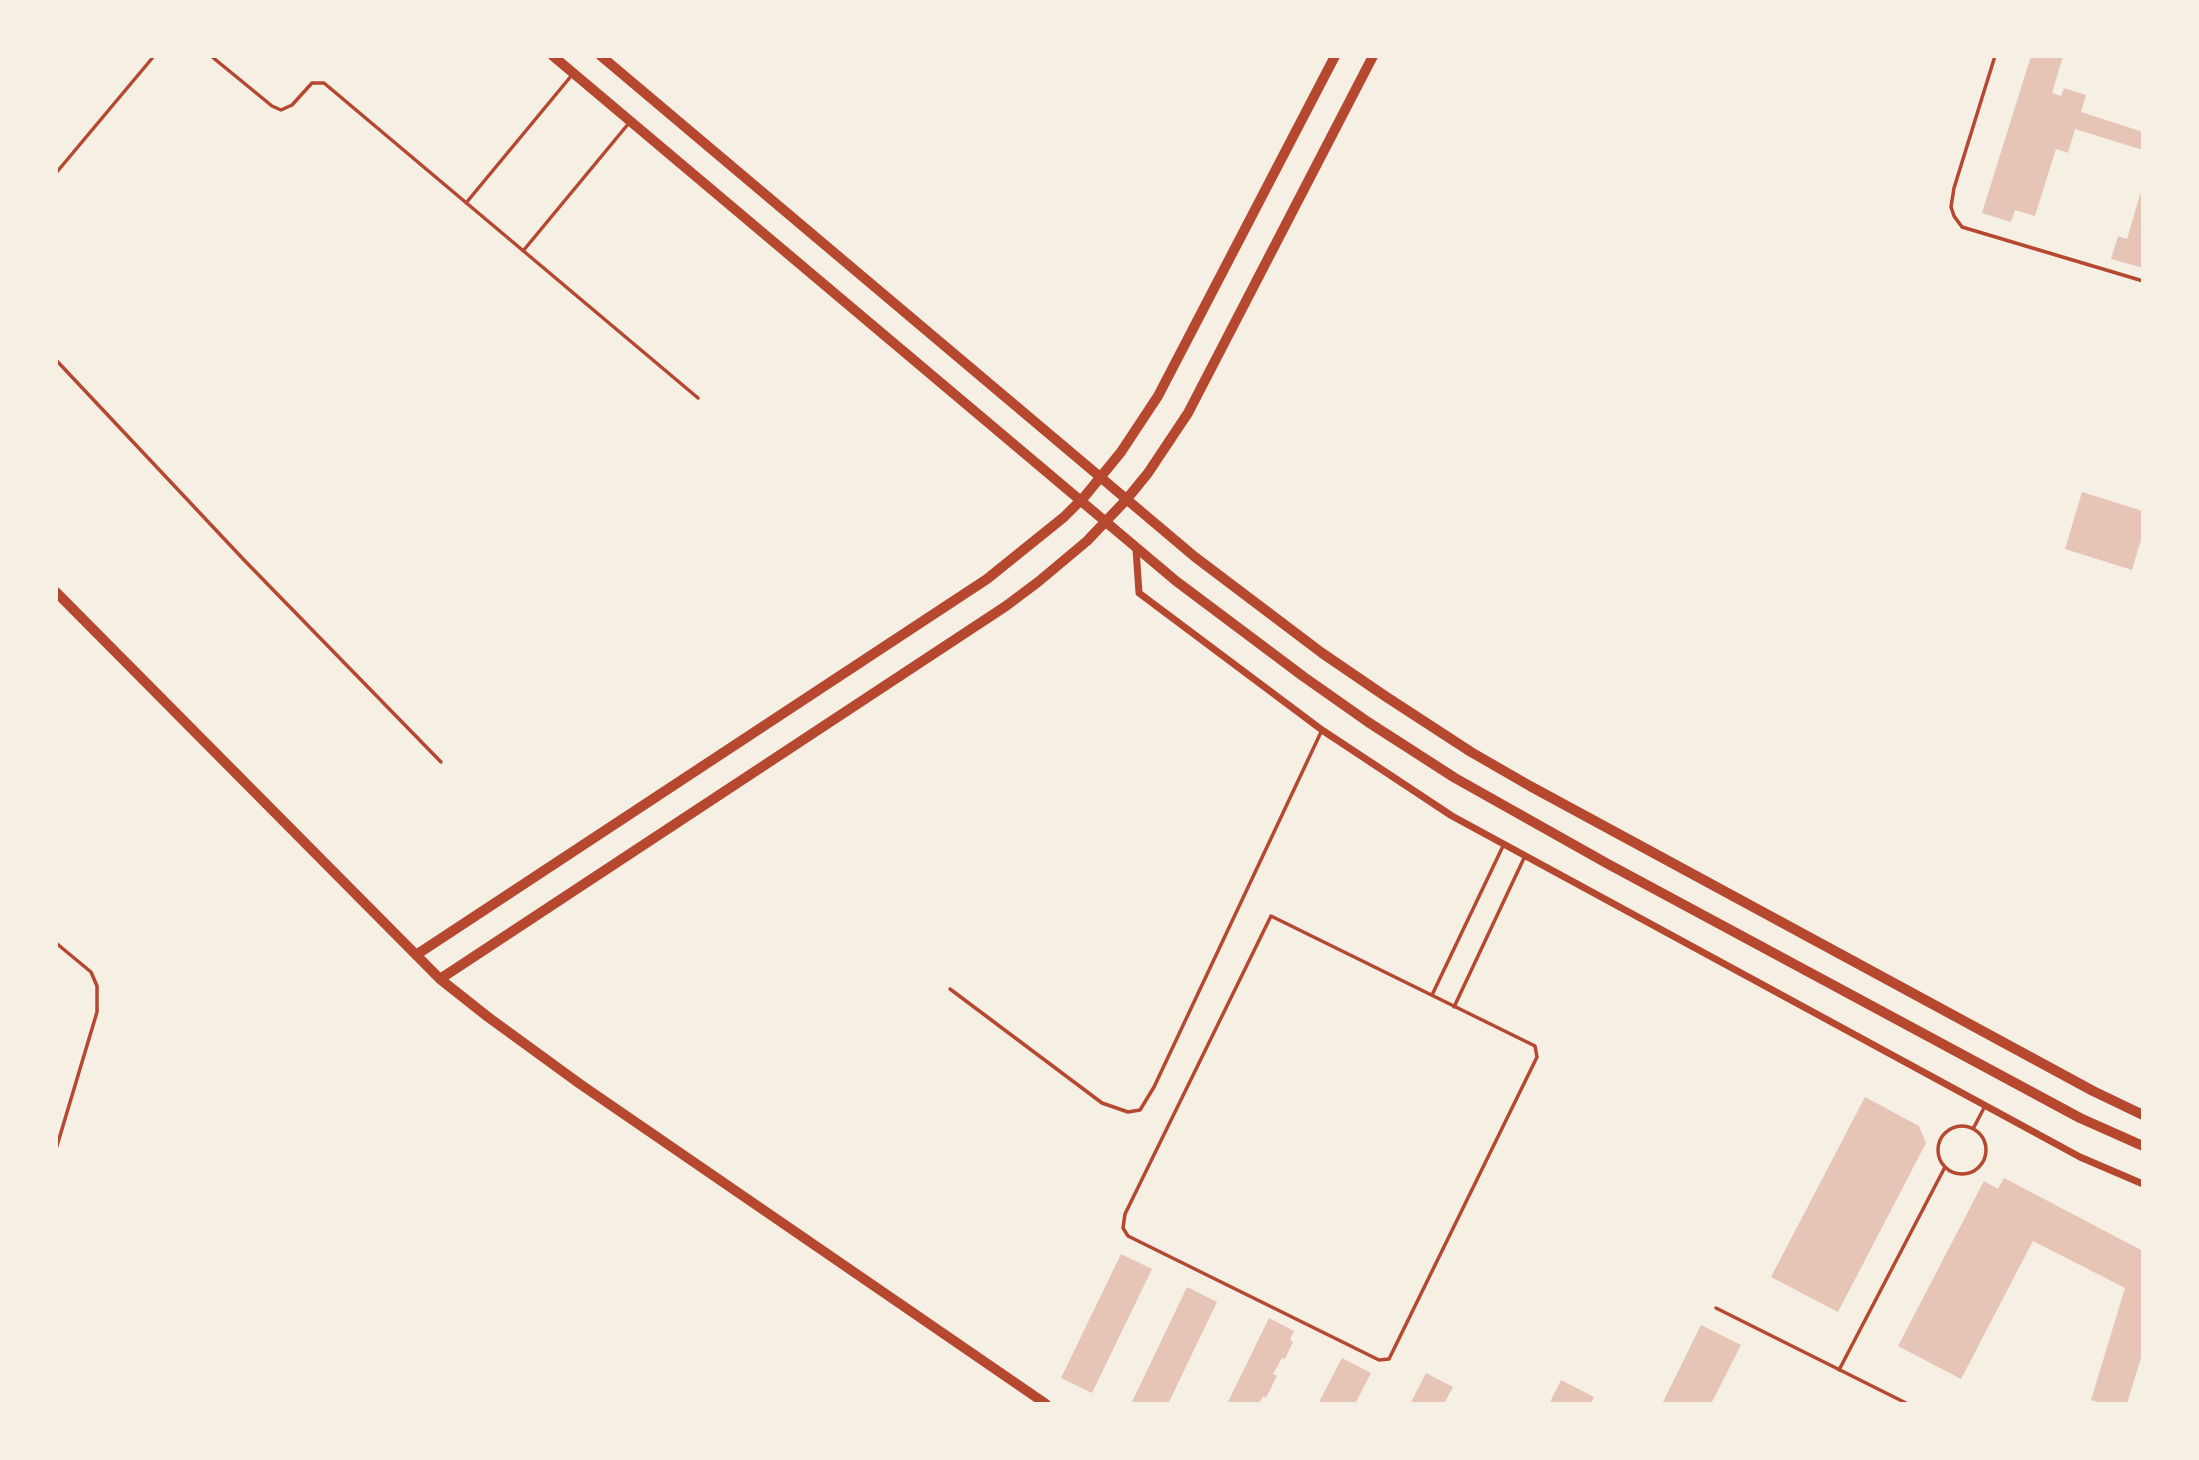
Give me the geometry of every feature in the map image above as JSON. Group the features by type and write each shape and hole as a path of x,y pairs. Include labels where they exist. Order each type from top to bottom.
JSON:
{"main road":[{"path":"553,56 1136,548 1304,677 1455,778 1608,864 2080,1118 2143,1146"},
{"path":"601,56 1126,500 1195,557 1322,653 1471,752 2093,1091 2143,1115"}],"street":[{"path":"416,955 987,579 1041,537 1080,501 1138,429 1176,365 1335,56"},
{"path":"440,979 1006,606 1063,563 1106,522 1148,473 1188,413 1373,56"},
{"path":"1136,548 1139,593 1322,730 1451,816 2080,1157 2143,1184"},
{"path":"56,592 440,979 580,1084 1045,1404"}],"lane":[{"path":"56,173 154,56"},
{"path":"211,56 272,106 281,110 292,105 312,83 324,83 698,398"},
{"path":"1995,56 1954,188 1951,207 1954,216 1962,227 2143,281"},
{"path":"466,203 573,73"},
{"path":"523,251 631,121"},
{"path":"56,360 245,561 441,762"},
{"path":"950,989 1102,1103 1128,1112 1140,1110 1154,1087 1322,730"},
{"path":"1432,995 1504,844"},
{"path":"1454,1007 1525,855"},
{"path":"1270,916 1432,995 1535,1046 1537,1057 1389,1359 1380,1360 1128,1236 1123,1228 1125,1214 1270,916"},
{"path":"1973,1129 1985,1106"},
{"path":"1965,1126 1979,1134 1986,1149 1981,1164 1968,1173 1959,1174 1945,1167 1938,1152 1943,1136 1949,1130 1965,1126"},
{"path":"1839,1370 1945,1167"},
{"path":"1716,1308 1908,1404"}],"path":[{"path":"56,943 91,972 97,986 97,1012 56,1149"}],"building":[{"path":"2031,56 2063,56 2052,93 2061,96 2064,88 2086,95 2081,112 2143,132 2143,150 2075,129 2068,153 2056,149 2035,216 2015,210 2011,222 1982,213"},
{"path":"2142,188 2143,268 2111,259 2118,236 2127,239"},
{"path":"2082,492 2143,511 2143,533 2132,570 2065,549"},
{"path":"1865,1097 1919,1126 1926,1143 1838,1312 1771,1277"},
{"path":"2004,1178 2143,1251 2143,1351 2127,1404 2106,1404 2091,1400 2125,1288 2033,1241 1961,1379 1898,1346 1984,1181 1998,1189"},
{"path":"1121,1254 1152,1269 1092,1393 1061,1378"},
{"path":"1187,1287 1217,1302 1168,1404 1131,1404"},
{"path":"1269,1318 1294,1331 1290,1340 1293,1342 1285,1359 1282,1358 1273,1374 1277,1376 1266,1398 1263,1396 1259,1404 1227,1404"},
{"path":"1701,1325 1741,1345 1711,1404 1662,1404"},
{"path":"1342,1358 1371,1373 1355,1404 1318,1404"},
{"path":"1426,1373 1453,1387 1444,1404 1410,1404"},
{"path":"1561,1380 1594,1397 1591,1404 1549,1404"}]}
